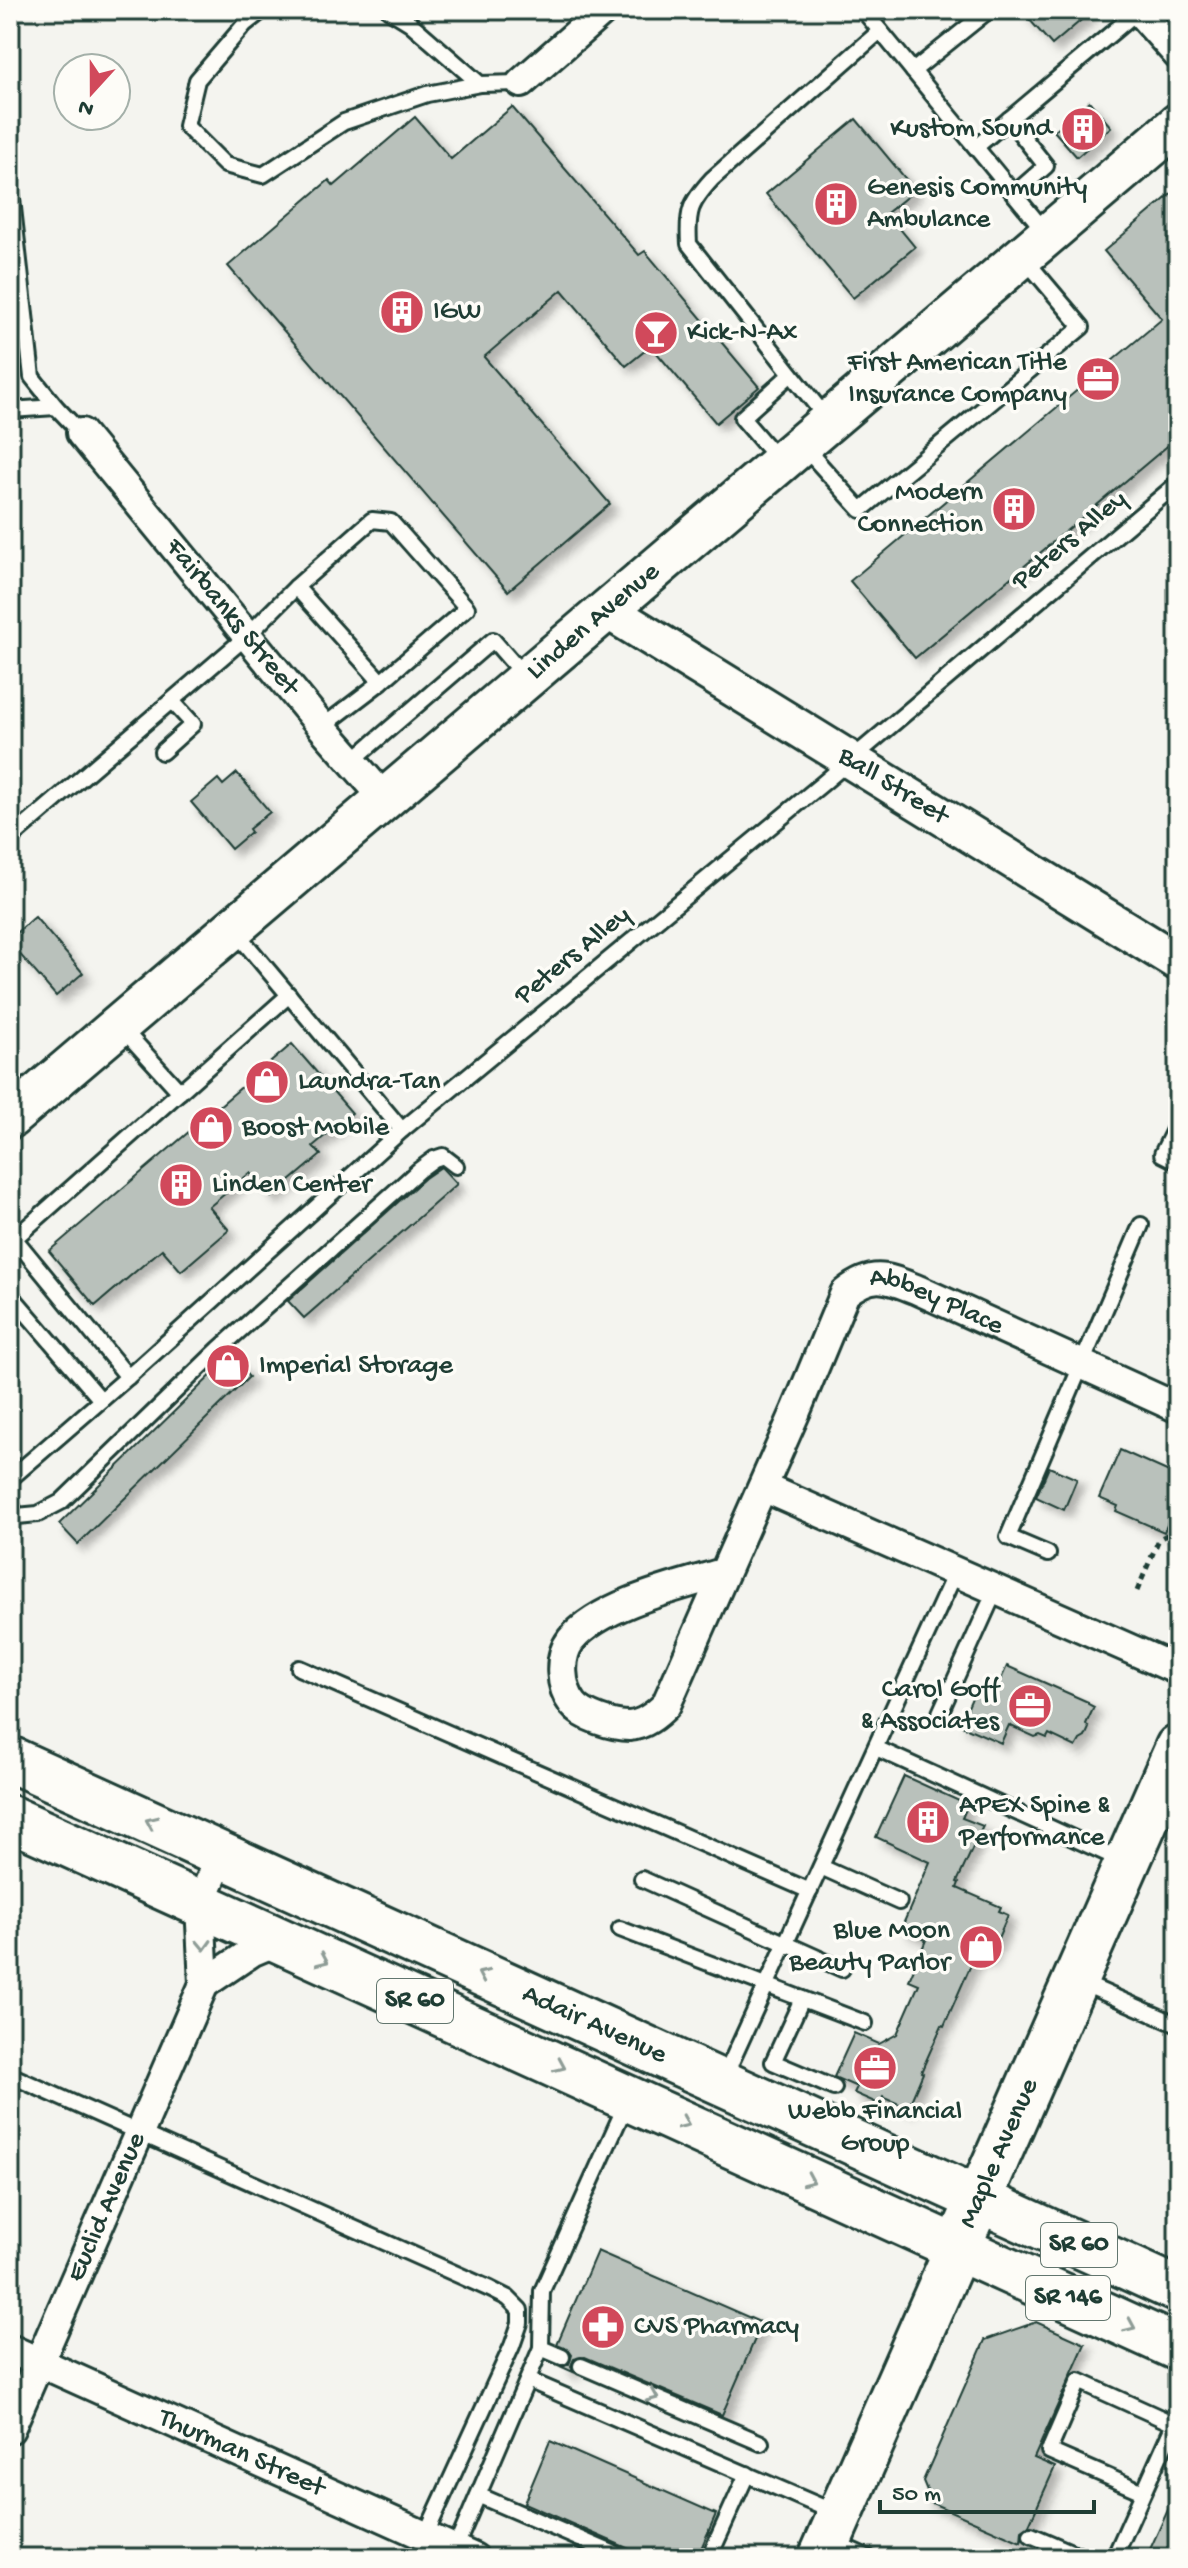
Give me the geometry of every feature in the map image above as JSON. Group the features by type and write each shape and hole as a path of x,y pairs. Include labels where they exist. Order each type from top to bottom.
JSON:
{"main road":[{"name":"Linden Avenue","path":"10,1118 1035,246 1170,136"},
{"name":"Maple Avenue","path":"830,2538 1178,1747"},
{"name":"Adair Avenue","path":"10,1759 1178,2290"},
{"name":"Adair Avenue","path":"10,1818 1178,2348"}],"street":[{"path":"521,83 604,10"},
{"path":"1138,10 1178,55"},
{"name":"Fairbanks Street","path":"81,433 322,727 385,799"},
{"name":"Ball Street","path":"607,610 1178,962"},
{"name":"Abbey Place","path":"723,1573 641,1598 592,1622 570,1641 561,1664 566,1690 574,1706 601,1721 631,1726 651,1719 666,1705 845,1293 860,1281 886,1277 1178,1408"},
{"path":"763,1487 1178,1670"},
{"name":"Euclid Avenue","path":"10,2429 204,1984 200,1904 222,1854"},
{"path":"204,1984 253,1951 279,1940"},
{"name":"Thurman Street","path":"10,2349 465,2554"}],"lane":[{"path":"263,10 245,24 197,80 186,126 225,165 263,175 344,122 427,94 480,84 521,83"},
{"path":"389,10 410,23 480,84"},
{"path":"791,374 742,418 804,443 861,510 1082,327 1035,246 1014,194 863,10"},
{"path":"913,71 989,10"},
{"path":"976,147 1138,10"},
{"path":"804,443 791,374 689,244 688,224 693,200 712,179 880,31"},
{"path":"1009,119 1046,166 1014,194"},
{"path":"10,181 32,377 81,433"},
{"path":"10,410 56,407"},
{"name":"Peters Alley","path":"10,1479 402,1130 851,760 1178,483"},
{"path":"10,839 247,636 296,587 372,520 391,522 467,608 381,682 322,727"},
{"path":"296,587 381,682"},
{"path":"352,761 493,640 526,679"},
{"path":"162,752 193,724 172,701"},
{"path":"233,928 402,1130"},
{"path":"128,1377 12,1236 289,995"},
{"path":"119,1025 180,1092"},
{"path":"1178,1122 1162,1154 1178,1162"},
{"path":"10,1504 17,1516 38,1514 61,1502 219,1349 419,1170 443,1156 456,1166"},
{"path":"1048,1554 1008,1537 1141,1225"},
{"path":"10,1294 101,1400"},
{"path":"721,2084 956,1571"},
{"path":"940,1713 996,1589"},
{"path":"299,1668 810,1891"},
{"path":"876,1748 1127,1862"},
{"path":"821,1867 899,1902"},
{"path":"642,1879 842,1969"},
{"path":"620,1929 865,2023"},
{"path":"1076,1980 1178,2025"},
{"path":"802,1999 773,2062 834,2088"},
{"path":"10,2075 490,2289 508,2298 520,2310 520,2323 512,2346 425,2536"},
{"path":"465,2554 480,2496 541,2348 542,2291 629,2098"},
{"path":"541,2348 562,2357"},
{"path":"581,2366 761,2443"},
{"path":"528,2380 747,2474 830,2538 869,2558"},
{"path":"1114,2558 1176,2419 1079,2381 1049,2451 1143,2492"},
{"path":"709,2558 747,2474"},
{"path":"480,2496 624,2558"},
{"path":"1031,2535 1085,2558"}],"path":[{"path":"1137,1591 1159,1539 1178,1529"}],"building":[{"path":"1021,10 1093,10 1052,45"},
{"name":"Kustom Sound","path":"1089,101 1111,127 1077,157 1054,131"},
{"name":"IGW","path":"512,107 639,255 645,251 759,387 716,423 651,346 626,366 562,290 484,357 610,504 508,591 228,266 329,180 334,186 415,117 451,159"},
{"name":"Genesis Community Ambulance","path":"856,119 915,190 887,213 915,247 853,298 766,194"},
{"name":"Modern Connection","path":"1178,188 1178,437 915,658 850,581 1162,319 1104,251"},
{"path":"237,773 270,812 231,849 191,802 218,779 223,785"},
{"path":"35,917 83,973 56,996 10,943 10,938"},
{"name":"Linden Center","path":"292,1044 352,1113 313,1146 321,1155 271,1197 250,1173 209,1207 229,1230 181,1271 162,1249 95,1306 49,1251"},
{"path":"441,1167 457,1184 304,1318 288,1301"},
{"path":"230,1357 249,1377 78,1544 59,1524"},
{"path":"1120,1450 1178,1476 1178,1500 1164,1532 1116,1511 1118,1506 1099,1498"},
{"path":"1049,1467 1077,1479 1064,1510 1036,1497"},
{"name":"Carol Goff & Associates","path":"1007,1666 1094,1707 1086,1724 1089,1728 1085,1737 1076,1747 1049,1734 1047,1738 1040,1735 1035,1737 1009,1725 1001,1743 960,1725 975,1691 992,1699"},
{"path":"904,1776 968,1805 962,1818 983,1826 957,1888 1001,1907 999,1911 1008,1915 988,1961 978,1957 975,1962 973,1960 921,2072 908,2108 883,2097 879,2104 854,2093 857,2087 834,2077 854,2033 879,2044 897,2034 919,1984 909,1980 926,1940 901,1929 930,1862 876,1837"},
{"name":"CVS Pharmacy","path":"597,2251 762,2323 722,2415 585,2357 574,2359 571,2366 573,2372 562,2367 569,2364 572,2355 567,2348 557,2344"},
{"path":"1036,2322 1085,2344 1034,2458 1055,2467 1029,2525 1022,2530 1021,2542 925,2500 928,2493 923,2481 985,2340"},
{"path":"550,2441 716,2514 697,2558 650,2558 524,2503"},
{"path":"1178,2488 1178,2558 1146,2558"}],"place":[{"name":"Kustom Sound","path":"1083,129"},
{"name":"Genesis Community Ambulance","path":"836,204"},
{"name":"IGW","path":"402,312"},
{"name":"Kick-N-Ax","path":"656,333"},
{"name":"First American Title Insurance Company","path":"1098,379"},
{"name":"Modern Connection","path":"1014,509"},
{"name":"Laundra-Tan","path":"267,1082"},
{"name":"Boost Mobile","path":"211,1128"},
{"name":"Linden Center","path":"181,1185"},
{"name":"Imperial Storage","path":"228,1366"},
{"name":"Carol Goff & Associates","path":"1030,1706"},
{"name":"APEX Spine & Performance","path":"928,1822"},
{"name":"Blue Moon Beauty Parlor","path":"981,1947"},
{"name":"Webb Financial Group","path":"875,2068"},
{"name":"CVS Pharmacy","path":"603,2327"}]}
